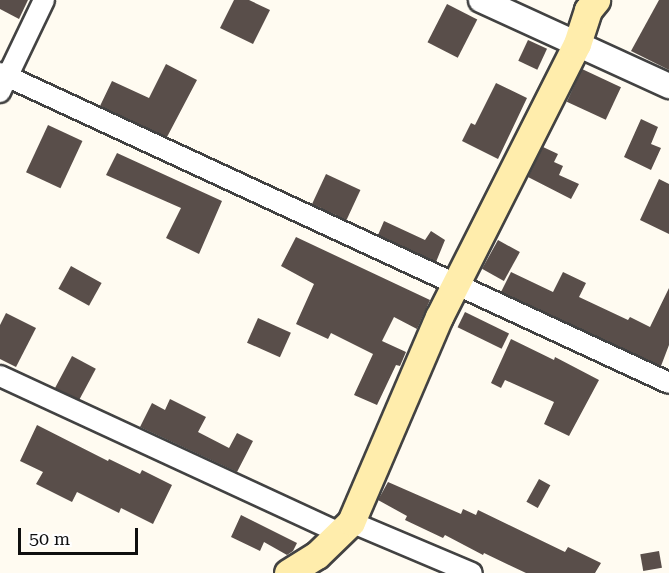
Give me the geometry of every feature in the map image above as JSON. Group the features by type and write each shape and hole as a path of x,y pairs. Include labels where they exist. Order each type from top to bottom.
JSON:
{"main road":[{"path":"288,573 317,555 344,527 455,285 577,44 588,10 596,0"}],"street":[{"path":"44,0 2,80 669,383"},
{"path":"481,0 669,86"},
{"path":"0,376 344,527 472,573"}],"building":[{"path":"0,0 28,0 19,19 0,9"},
{"path":"234,0 249,0 270,10 253,44 220,28"},
{"path":"659,0 669,0 669,70 631,51"},
{"path":"447,4 477,19 458,58 427,42"},
{"path":"528,40 547,49 537,70 518,61"},
{"path":"166,64 197,80 167,137 100,106 112,81 149,98"},
{"path":"582,69 621,87 606,120 567,102"},
{"path":"496,83 527,98 498,159 462,141 471,123 475,125"},
{"path":"641,119 658,127 651,144 661,148 651,170 624,157"},
{"path":"48,125 82,141 60,188 26,172"},
{"path":"543,147 558,154 554,162 563,166 559,175 579,184 571,199 528,177"},
{"path":"117,153 222,201 199,254 166,238 181,208 106,175"},
{"path":"326,174 360,190 346,220 312,204"},
{"path":"659,179 669,184 669,234 640,220"},
{"path":"384,221 425,240 431,231 445,240 436,262 378,235"},
{"path":"296,237 430,300 417,329 394,317 382,341 406,352 400,366 396,365 377,405 354,395 373,354 331,333 328,339 296,324 314,284 281,266"},
{"path":"498,240 520,252 504,281 482,269"},
{"path":"71,266 102,283 89,306 58,289"},
{"path":"511,272 553,292 563,272 586,283 579,297 628,320 630,317 650,327 669,288 669,345 661,366 501,292"},
{"path":"465,312 509,333 502,349 458,327"},
{"path":"6,313 36,328 16,367 0,359 0,325"},
{"path":"258,318 291,333 280,357 247,343"},
{"path":"511,339 554,360 555,357 599,380 569,436 544,424 554,402 505,380 501,388 491,383"},
{"path":"72,356 96,369 78,401 55,389"},
{"path":"170,399 206,417 198,432 229,448 237,433 253,441 237,472 140,427 152,403 165,410"},
{"path":"37,425 108,461 109,459 140,474 142,470 172,485 153,524 121,508 119,513 77,492 72,502 36,484 43,472 20,461"},
{"path":"539,479 550,485 538,508 526,502"},
{"path":"388,482 461,514 463,509 476,515 478,510 565,552 568,547 601,563 595,573 526,573 484,553 483,555 445,535 443,538 405,520 407,516 378,500"},
{"path":"241,515 297,543 293,551 287,555 264,542 260,551 231,537"},
{"path":"659,551 662,568 643,571 640,554"}]}
